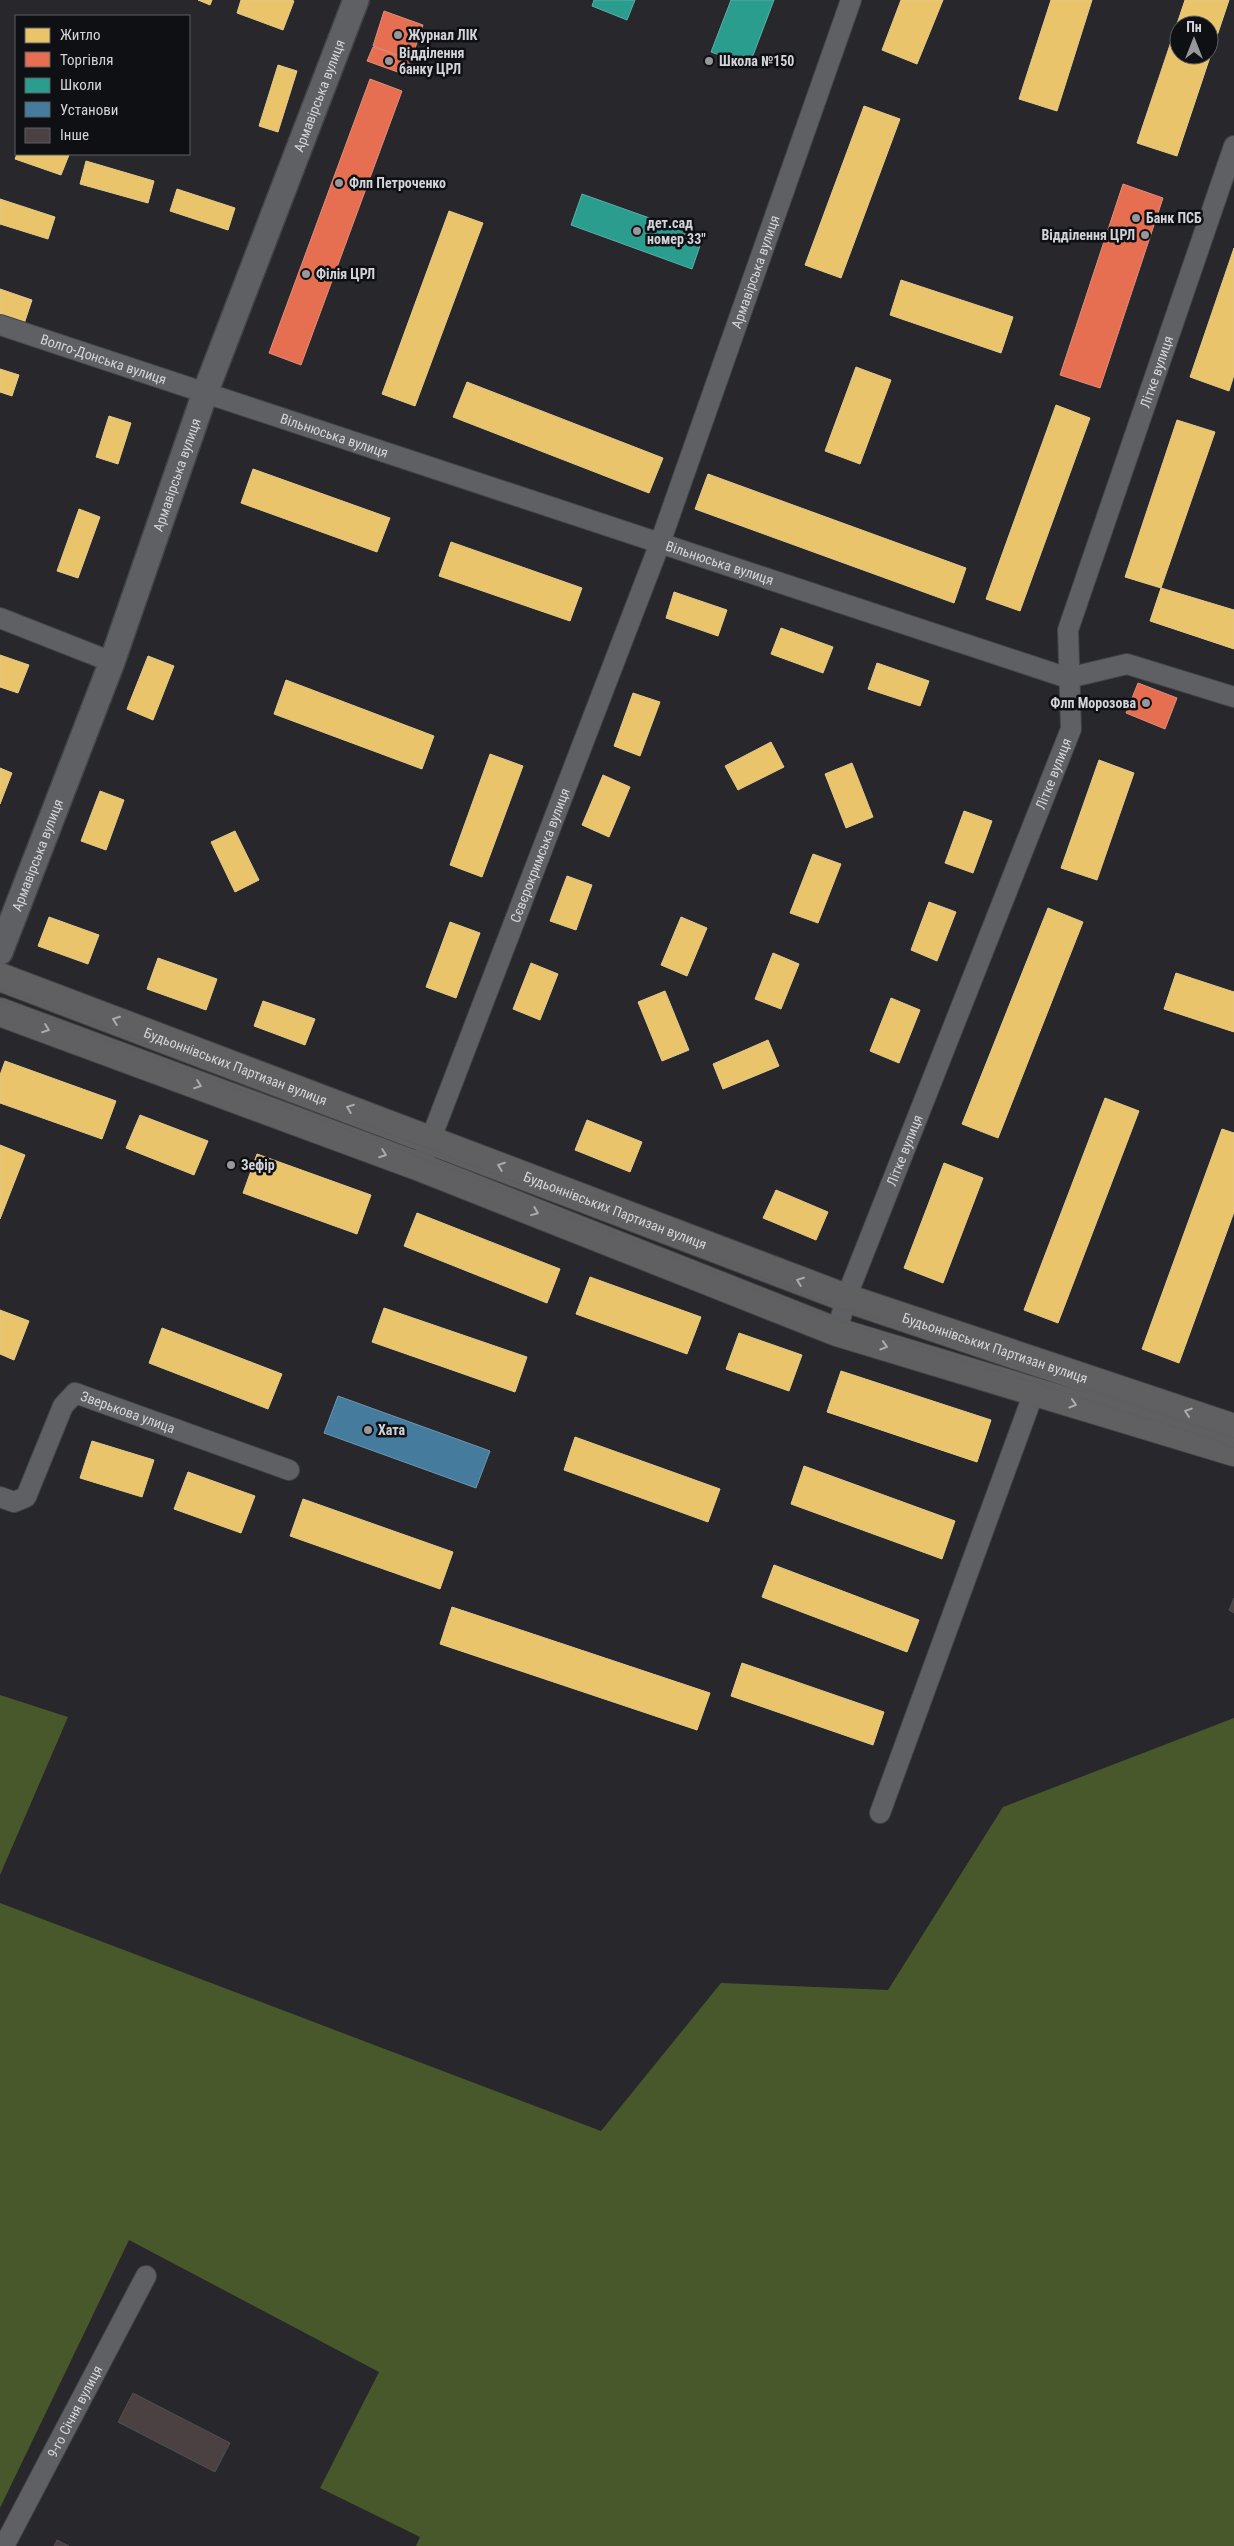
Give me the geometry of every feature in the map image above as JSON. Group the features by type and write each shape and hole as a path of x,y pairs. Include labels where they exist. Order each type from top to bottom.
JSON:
{"main road":[{"name":"Будьоннівських Партизан вулиця","path":"0,977 846,1298 1234,1428"},
{"name":"Будьоннівських Партизан вулиця","path":"0,1012 420,1167 837,1332 1234,1452"}],"street":[{"name":"Армавірська вулиця","path":"0,952 112,662 205,394 356,0"},
{"name":"Армавірська вулиця","path":"660,543 851,0"},
{"name":"Літке вулиця","path":"837,1332 846,1298 1072,728 1068,678 1068,630 1234,146"},
{"name":"Волго-Донська вулиця","path":"0,325 205,394"},
{"name":"Вільнюська вулиця","path":"205,394 1068,678"},
{"name":"Сєвєрокримська вулиця","path":"420,1167 660,543"},
{"path":"0,618 112,662"},
{"path":"1068,678 1127,664 1234,697"},
{"name":"Зверькова улица","path":"0,1497 14,1502 26,1497 63,1406 75,1392 288,1470"},
{"path":"880,1813 1034,1392"},
{"name":"9-го Січня вулиця","path":"4,2546 146,2276"}],"green space":[{"path":"0,1695 68,1717 0,1875"},
{"path":"1234,1718 1234,2546 416,2546 420,2537 320,2488 379,2372 129,2240 0,2508 0,1903 601,2131 721,1983 888,1990 1003,1807"}],"building: Житло":[{"path":"198,0 212,0 210,5"},
{"path":"241,0 294,1 283,30 237,13"},
{"path":"901,0 943,0 917,64 882,50"},
{"path":"1051,0 1092,0 1057,111 1019,99"},
{"path":"1185,0 1229,0 1219,30 1219,15 1180,15"},
{"path":"1169,48 1169,65 1207,65 1177,156 1137,143"},
{"path":"278,65 297,71 278,132 259,126"},
{"path":"864,106 900,119 841,278 805,265"},
{"path":"17,155 69,155 61,175 15,159"},
{"path":"86,161 154,181 148,203 80,184"},
{"path":"177,189 235,208 228,230 170,211"},
{"path":"0,199 55,217 48,239 0,224"},
{"path":"449,211 483,223 415,406 382,394"},
{"path":"1234,248 1234,375 1229,391 1190,377"},
{"path":"901,280 1013,317 1001,353 890,315"},
{"path":"0,289 32,300 24,324 0,316"},
{"path":"856,367 891,380 860,464 825,451"},
{"path":"0,369 19,375 12,396 0,392"},
{"path":"467,382 663,458 649,493 453,417"},
{"path":"1056,405 1090,418 1020,611 986,599"},
{"path":"109,416 131,423 118,464 96,457"},
{"path":"1177,420 1215,432 1161,588 1125,577"},
{"path":"253,469 390,518 377,552 241,503"},
{"path":"708,474 966,568 954,603 695,509"},
{"path":"79,509 100,517 78,578 57,571"},
{"path":"451,542 582,588 570,621 439,576"},
{"path":"1161,588 1234,610 1234,649 1150,621"},
{"path":"674,592 727,610 718,636 666,618"},
{"path":"781,628 833,647 823,673 771,654"},
{"path":"0,655 29,665 18,693 0,687"},
{"path":"148,656 174,666 153,720 127,709"},
{"path":"877,663 929,681 920,706 868,689"},
{"path":"286,680 434,736 422,769 274,714"},
{"path":"633,693 660,702 640,756 614,746"},
{"path":"771,742 784,767 738,790 725,766"},
{"path":"490,754 523,766 482,877 450,865"},
{"path":"1099,760 1134,773 1097,880 1061,868"},
{"path":"852,763 873,817 846,828 825,774"},
{"path":"0,768 12,773 0,804"},
{"path":"603,775 630,787 609,837 582,825"},
{"path":"100,791 124,800 106,850 81,841"},
{"path":"964,811 992,821 973,873 945,863"},
{"path":"235,831 259,880 235,892 211,842"},
{"path":"813,854 841,864 818,923 790,913"},
{"path":"567,876 592,885 576,930 550,921"},
{"path":"929,902 956,912 937,961 911,950"},
{"path":"1048,908 1083,922 998,1138 962,1124"},
{"path":"49,917 99,935 88,964 38,946"},
{"path":"681,917 707,928 687,976 661,965"},
{"path":"450,922 480,933 456,998 426,987"},
{"path":"773,953 799,964 781,1009 755,999"},
{"path":"158,958 217,979 206,1010 147,989"},
{"path":"531,963 558,974 540,1020 513,1009"},
{"path":"1176,973 1234,992 1234,1032 1164,1009"},
{"path":"665,991 689,1050 662,1061 638,1002"},
{"path":"891,998 920,1010 899,1063 870,1051"},
{"path":"263,1001 315,1019 305,1045 254,1026"},
{"path":"768,1040 779,1066 723,1089 713,1064"},
{"path":"5,1061 116,1101 102,1139 0,1103 0,1075"},
{"path":"1105,1098 1139,1111 1058,1323 1024,1310"},
{"path":"140,1115 208,1141 194,1175 126,1148"},
{"path":"587,1120 642,1142 630,1172 575,1150"},
{"path":"1222,1129 1234,1133 1234,1212 1179,1363 1142,1349"},
{"path":"0,1145 25,1155 0,1219"},
{"path":"257,1154 371,1195 357,1234 243,1193"},
{"path":"944,1163 983,1178 943,1283 904,1268"},
{"path":"776,1190 828,1212 816,1240 763,1218"},
{"path":"417,1213 560,1269 547,1303 404,1246"},
{"path":"590,1277 701,1317 687,1354 576,1314"},
{"path":"384,1308 527,1357 515,1392 372,1342"},
{"path":"0,1310 29,1321 14,1360 0,1354"},
{"path":"162,1328 282,1374 268,1409 149,1363"},
{"path":"739,1333 802,1355 789,1391 726,1369"},
{"path":"841,1371 991,1420 977,1462 827,1412"},
{"path":"575,1437 720,1489 708,1522 564,1470"},
{"path":"92,1441 154,1460 142,1497 80,1478"},
{"path":"804,1466 955,1521 942,1559 791,1504"},
{"path":"188,1472 255,1496 241,1533 174,1509"},
{"path":"303,1499 453,1552 440,1589 290,1536"},
{"path":"774,1565 919,1620 907,1652 762,1597"},
{"path":"452,1607 710,1693 697,1730 440,1644"},
{"path":"742,1663 884,1712 873,1745 731,1696"}],"building: Торгівля":[{"name":"Журнал ЛІК","path":"384,11 423,25 411,60 373,46"},
{"name":"Відділення банку ЦРЛ","path":"373,47 411,60 406,75 367,61"},
{"path":"370,79 402,91 301,365 269,353"},
{"path":"1123,184 1163,198 1100,388 1060,375"},
{"path":"1138,683 1177,698 1165,729 1126,713"}],"building: Школи":[{"path":"594,0 635,0 627,20 592,6"},
{"path":"731,0 774,0 749,66 711,52"},
{"name":"дет.сад номер 33\"","path":"582,194 703,237 692,269 571,225"}],"building: Установи":[{"path":"338,1396 490,1451 476,1488 324,1433"}],"building: Інше":[{"path":"1234,1598 1234,1613 1229,1610"},
{"path":"133,2393 230,2443 215,2472 118,2422"},
{"path":"57,2540 69,2546 54,2546"}],"tram line":[{"path":"0,989 427,1148 843,1309 1234,1438"},
{"path":"0,1000 423,1158 840,1321 1215,1440 1234,1448"}],"place":[{"name":"Журнал ЛІК","path":"398,35"},
{"name":"Відділення банку ЦРЛ","path":"389,61"},
{"name":"Школа №150","path":"709,61"},
{"name":"Флп Петроченко","path":"339,183"},
{"name":"Банк ПСБ","path":"1136,218"},
{"name":"дет.сад номер 33\"","path":"637,231"},
{"name":"Відділення ЦРЛ","path":"1145,235"},
{"name":"Філія ЦРЛ","path":"306,274"},
{"name":"Флп Морозова","path":"1146,703"},
{"name":"Зефір","path":"231,1165"},
{"name":"Хата","path":"368,1430"}]}
